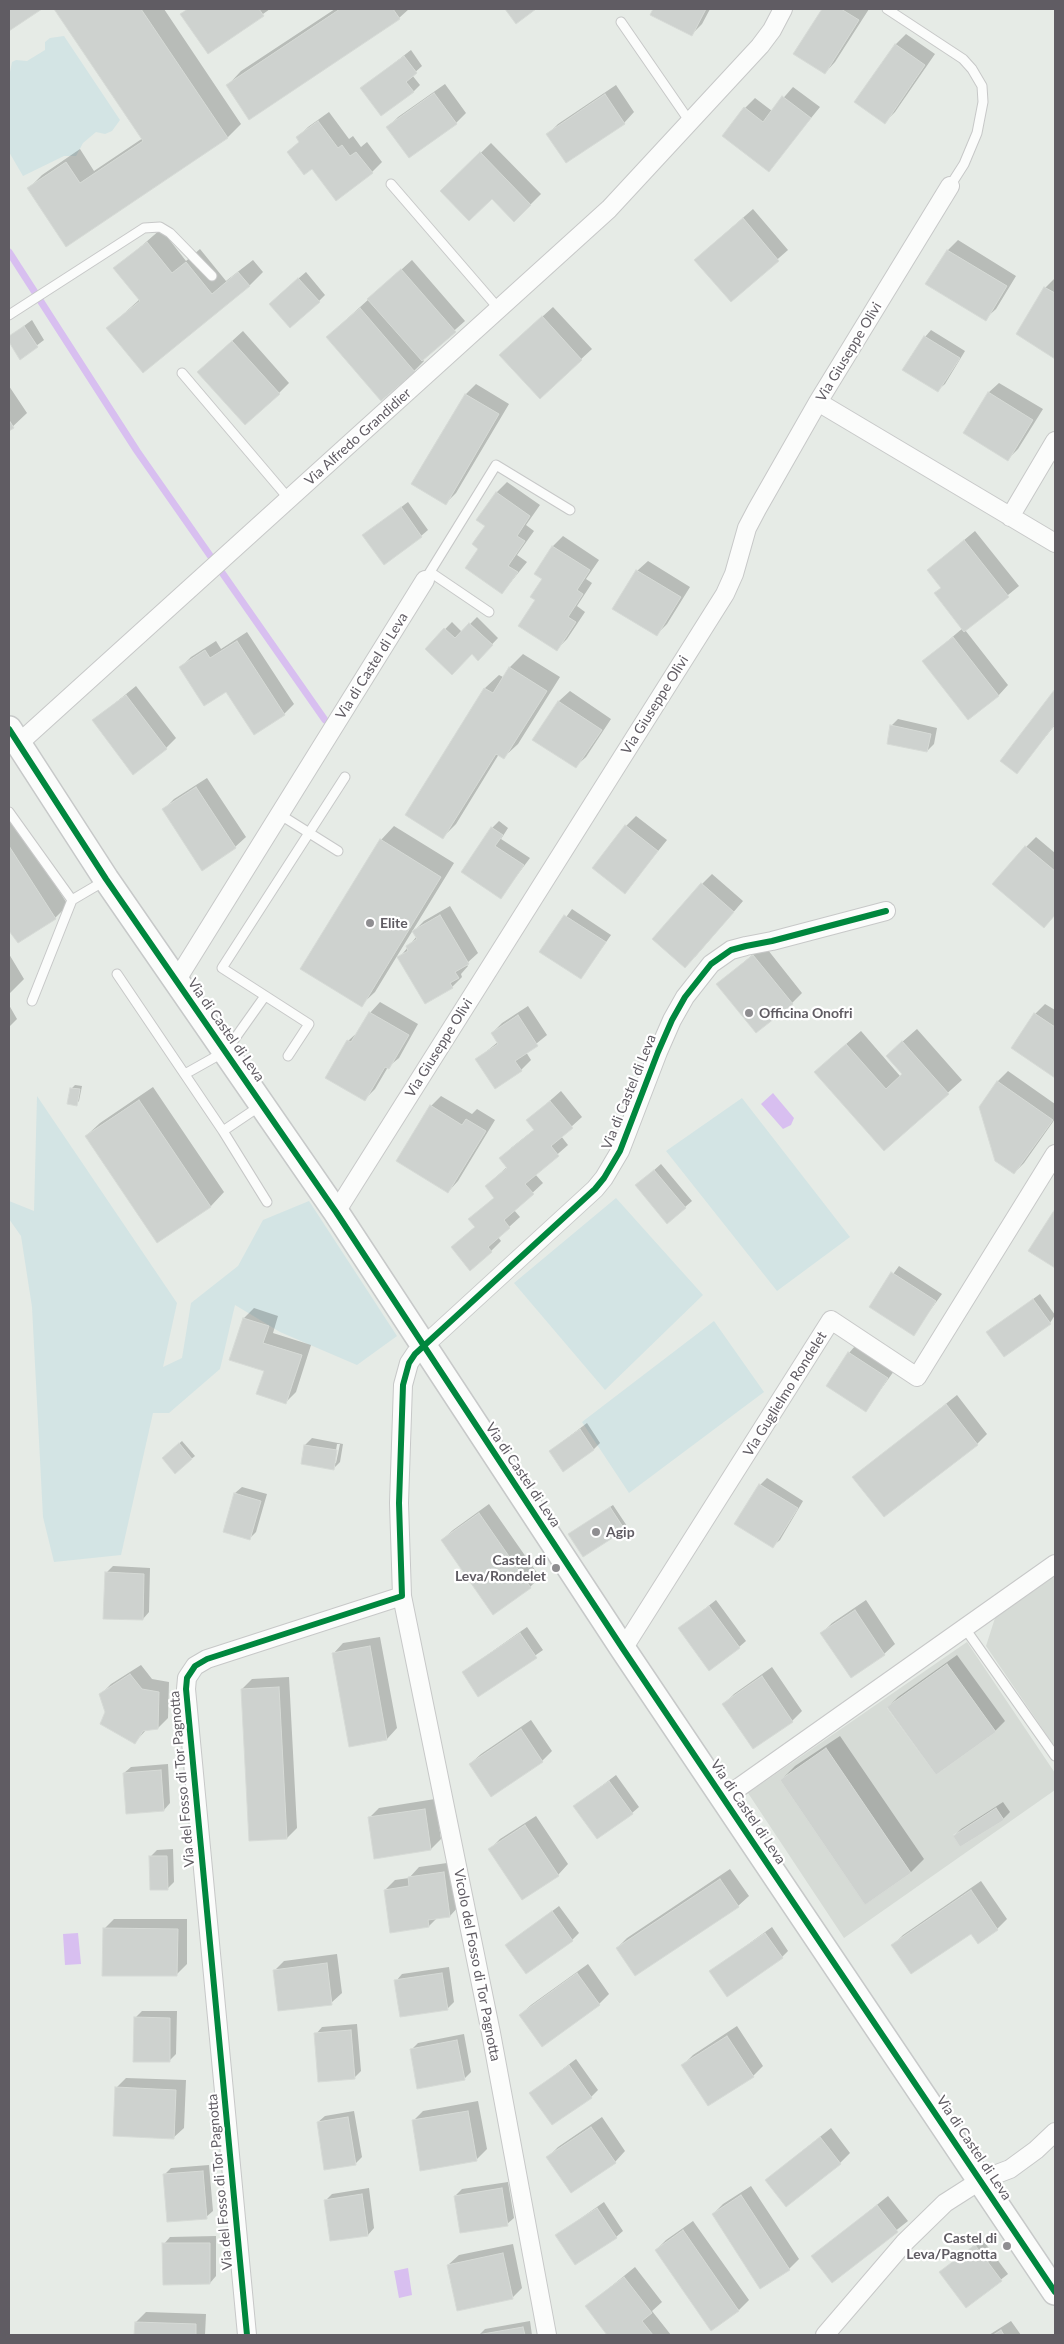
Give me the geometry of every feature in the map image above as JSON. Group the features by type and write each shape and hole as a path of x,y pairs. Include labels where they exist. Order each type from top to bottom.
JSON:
{"street":[{"name":"Via Alfredo Grandidier","path":"13,736 289,499 609,209 760,46 772,30 782,9"},
{"name":"Via Giuseppe Olivi","path":"336,1212 725,594 734,574 747,528 818,402 950,186"},
{"path":"818,402 1055,543"},
{"path":"1010,517 1055,441"},
{"name":"Via di Castel di Leva","path":"176,980 428,576"},
{"name":"Via di Castel di Leva","path":"13,736 106,879 336,1212 623,1649 1055,2292"},
{"name":"Via di Castel di Leva","path":"422,1345 595,1189 604,1178 620,1151 672,1020 685,997 711,964 731,950 886,911"},
{"name":"Via Guglielmo Rondelet","path":"623,1649 832,1320 917,1377 1055,1154"},
{"path":"402,1596 399,1503 403,1385 409,1363 422,1345"},
{"path":"724,1798 1055,1564"},
{"name":"Via del Fosso di Tor Pagnotta","path":"248,2335 186,1689 187,1678 195,1666 207,1659 402,1596"},
{"name":"Vicolo del Fosso di Tor Pagnotta","path":"402,1596 491,2033 548,2335"},
{"path":"825,2335 914,2233 945,2203 981,2180 1010,2169 1036,2150 1055,2132"}],"lane":[{"path":"887,9 963,59 972,69 982,86 983,102 977,133 964,164 950,186"},
{"path":"621,22 690,122"},
{"path":"391,184 499,309"},
{"path":"9,315 144,228 160,227 170,232 212,276"},
{"path":"182,373 289,499"},
{"path":"489,612 428,576 496,465 570,510"},
{"path":"288,1056 309,1024 222,968 345,776"},
{"path":"9,812 72,900"},
{"path":"279,814 308,834 338,851"},
{"path":"32,1001 72,900 106,879"},
{"path":"117,974 186,1074 267,1202"},
{"path":"186,1074 226,1051 265,996"},
{"path":"222,1131 263,1104"},
{"path":"964,1627 1055,1756"}],"shaded area":[{"path":"64,36 120,120 112,131 105,134 96,132 83,143 76,156 64,156 23,176 9,152 9,77 12,62 16,60 27,61 45,50 45,42 50,38"},
{"path":"773,1093 794,1118 791,1125 783,1129 761,1104"},
{"path":"37,1096 177,1303 163,1367 182,1358 191,1303 238,1266 263,1220 309,1201 397,1336 357,1365 280,1332 235,1305 220,1369 169,1413 153,1413 121,1555 54,1562 43,1517 32,1307 21,1236 9,1219 9,1201 34,1211"},
{"path":"742,1098 850,1237 777,1291 666,1151"},
{"path":"616,1198 703,1295 605,1390 514,1283"},
{"path":"714,1321 764,1392 629,1493 582,1422"},
{"path":"1055,1576 1055,1747 986,1646 995,1618"},
{"path":"967,1642 1055,1773 1055,1790 844,1938 748,1793","holes":["947,1664 996,1732 936,1775 887,1708","826,1749 911,1873 865,1904 780,1780","996,1808 1004,1820 960,1847 953,1835"]},
{"path":"78,1933 81,1964 65,1965 63,1934"},
{"path":"408,2268 412,2295 399,2298 394,2271"}],"building":[{"path":"9,9 42,9 9,31"},
{"path":"54,9 141,9 228,138 66,247 27,188 66,162 80,183 143,141"},
{"path":"188,9 259,9 264,16 208,54 180,14"},
{"path":"340,9 393,9 400,19 249,120 226,85"},
{"path":"505,9 536,9 516,24"},
{"path":"653,9 706,9 692,36 650,15"},
{"path":"822,9 841,9 859,20 825,74 793,54"},
{"path":"895,44 925,65 885,124 854,102"},
{"path":"404,56 417,73 406,82 414,92 381,116 360,88"},
{"path":"434,93 457,124 409,158 386,127"},
{"path":"605,94 625,124 566,163 546,134"},
{"path":"782,96 811,118 769,172 722,136 744,107 763,122"},
{"path":"318,121 338,148 342,145 350,156 356,152 373,173 336,201 312,169 304,175 287,152 299,142 296,137"},
{"path":"480,152 531,205 514,222 492,199 469,221 440,191"},
{"path":"743,218 779,261 731,302 694,260"},
{"path":"147,242 172,273 186,262 212,294 238,272 250,286 143,373 106,328 140,301 113,268"},
{"path":"947,250 1007,286 986,321 925,284"},
{"path":"401,269 456,332 422,361 367,299"},
{"path":"298,278 320,302 290,328 269,304"},
{"path":"1044,287 1055,293 1055,359 1016,334"},
{"path":"360,308 415,372 381,401 326,337"},
{"path":"542,316 582,360 540,399 499,355"},
{"path":"24,326 38,347 20,360 9,342 9,336"},
{"path":"924,336 960,358 938,392 902,370"},
{"path":"232,341 280,394 245,425 197,372"},
{"path":"988,392 1033,420 1008,461 963,433"},
{"path":"465,394 499,414 446,505 411,484"},
{"path":"9,420 14,428 9,431"},
{"path":"496,492 530,516 517,536 525,541 508,566 518,572 502,594 465,568 478,549 472,544 485,526 476,520"},
{"path":"401,507 422,537 384,565 362,535"},
{"path":"964,540 1009,597 964,632 934,593 941,588 927,570"},
{"path":"552,546 590,570 577,590 583,594 568,617 576,622 557,651 518,626 535,600 530,597 542,579 534,574"},
{"path":"636,570 681,597 657,636 612,609"},
{"path":"469,623 493,645 478,661 472,654 452,675 425,649 444,628 455,638"},
{"path":"953,637 999,696 968,720 922,661"},
{"path":"237,641 285,715 254,735 226,692 204,706 179,667 205,650 210,658"},
{"path":"509,667 547,691 504,759 496,754 443,839 405,815 484,688 493,693"},
{"path":"1055,689 1055,724 1017,774 1000,761"},
{"path":"126,695 167,749 133,775 92,720"},
{"path":"558,701 602,730 576,768 532,740"},
{"path":"890,725 931,734 927,752 887,744"},
{"path":"196,787 236,848 202,871 162,809"},
{"path":"625,825 658,851 625,894 592,868"},
{"path":"491,827 503,835 495,846 524,865 501,899 461,872"},
{"name":"Elite","path":"380,839 441,877 362,1007 300,969"},
{"path":"9,846 56,919 18,943 9,931"},
{"path":"1025,846 1055,871 1055,915 1044,928 992,884"},
{"path":"701,883 734,912 685,968 652,939"},
{"path":"440,915 469,964 455,972 459,978 450,983 453,988 425,1004 397,957 408,951 406,946 417,939 412,931"},
{"path":"564,915 606,942 581,979 539,952"},
{"path":"753,955 793,1004 756,1033 716,984"},
{"path":"369,1012 409,1035 389,1069 385,1067 365,1101 325,1078 347,1040 351,1042"},
{"path":"1034,1013 1055,1027 1055,1078 1011,1048"},
{"path":"518,1015 538,1046 515,1061 522,1071 495,1089 475,1059 498,1044 491,1033"},
{"path":"902,1041 949,1094 884,1151 814,1072 846,1044 886,1089 902,1074 886,1056"},
{"path":"997,1081 1053,1120 1014,1174 995,1161 979,1107"},
{"path":"70,1088 80,1089 77,1106 67,1104"},
{"path":"139,1100 211,1207 157,1243 85,1136"},
{"path":"550,1101 573,1128 551,1146 559,1156 525,1184 534,1194 504,1220 510,1228 488,1247 492,1252 470,1271 451,1247 475,1227 468,1219 494,1198 485,1186 507,1168 499,1158 534,1130 526,1120"},
{"path":"430,1105 462,1125 466,1119 486,1131 448,1193 396,1161"},
{"path":"654,1170 686,1208 667,1224 635,1185"},
{"path":"1055,1209 1055,1268 1028,1251"},
{"path":"891,1272 936,1301 914,1336 869,1307"},
{"path":"1033,1299 1051,1324 1004,1357 986,1332"},
{"path":"243,1318 269,1326 263,1343 302,1355 286,1404 256,1394 264,1371 229,1360"},
{"path":"848,1352 888,1378 866,1412 826,1386"},
{"path":"946,1404 978,1445 884,1517 852,1477"},
{"path":"580,1429 594,1450 563,1472 549,1451"},
{"path":"179,1443 192,1459 175,1474 162,1458"},
{"path":"304,1445 337,1450 334,1470 301,1464"},
{"path":"759,1484 798,1508 773,1548 734,1524"},
{"path":"234,1493 261,1501 250,1540 223,1532"},
{"name":"Agip","path":"610,1507 625,1530 583,1557 568,1534"},
{"path":"479,1513 531,1588 493,1615 441,1540"},
{"path":"105,1572 144,1574 143,1620 103,1619"},
{"path":"709,1606 740,1648 709,1671 678,1628"},
{"path":"855,1610 885,1655 851,1678 820,1633"},
{"path":"520,1633 537,1658 478,1697 462,1672"},
{"path":"370,1646 387,1740 349,1747 332,1653"},
{"path":"947,1664 996,1732 936,1775 887,1707"},
{"path":"130,1674 142,1689 159,1692 158,1729 143,1731 135,1744 100,1724 105,1712 99,1694"},
{"path":"762,1676 793,1722 753,1749 722,1704"},
{"path":"279,1687 287,1839 249,1841 241,1689"},
{"path":"521,1729 543,1762 491,1797 469,1764"},
{"path":"826,1748 911,1873 865,1905 780,1780"},
{"path":"161,1770 164,1811 126,1814 123,1773"},
{"path":"609,1781 633,1814 597,1839 573,1806"},
{"path":"996,1808 1004,1820 960,1847 953,1836"},
{"path":"425,1809 431,1850 374,1859 368,1817"},
{"path":"525,1825 559,1876 522,1900 488,1849"},
{"path":"149,1856 167,1856 168,1890 150,1890"},
{"path":"444,1872 450,1917 428,1920 429,1927 390,1933 384,1890 409,1886 408,1877"},
{"path":"720,1879 739,1907 635,1976 616,1948"},
{"path":"971,1890 998,1930 978,1944 971,1934 911,1974 891,1945"},
{"path":"552,1911 573,1941 526,1974 505,1945"},
{"path":"103,1928 178,1929 177,1976 102,1976"},
{"path":"765,1933 783,1958 727,1997 709,1971"},
{"path":"327,1963 332,2005 278,2011 273,1970"},
{"path":"442,1973 448,2010 400,2017 394,1980"},
{"path":"577,1973 600,2005 542,2047 519,2015"},
{"path":"134,2017 170,2018 170,2062 133,2062"},
{"path":"351,2030 355,2079 318,2082 314,2033"},
{"path":"727,2036 754,2077 708,2106 681,2065"},
{"path":"457,2040 465,2080 417,2089 410,2049"},
{"path":"569,2065 592,2098 552,2125 529,2093"},
{"path":"115,2087 176,2090 174,2139 113,2136"},
{"path":"468,2111 477,2161 420,2171 412,2120"},
{"path":"348,2117 356,2165 324,2170 317,2122"},
{"path":"591,2127 616,2163 571,2193 546,2157"},
{"path":"820,2137 841,2164 786,2207 765,2180"},
{"path":"203,2171 207,2219 167,2222 163,2174"},
{"path":"502,2188 508,2226 460,2233 454,2196"},
{"path":"362,2194 368,2236 330,2241 324,2200"},
{"path":"741,2195 790,2270 760,2289 712,2214"},
{"path":"877,2205 898,2232 832,2283 811,2256"},
{"path":"597,2208 617,2238 575,2265 555,2235"},
{"path":"683,2230 739,2311 711,2331 655,2250"},
{"path":"162,2243 210,2243 210,2284 163,2285"},
{"path":"975,2245 1002,2281 966,2308 939,2272"},
{"path":"503,2253 513,2299 457,2311 447,2265"},
{"path":"624,2277 652,2313 642,2321 653,2335 607,2335 585,2306"},
{"path":"135,2322 196,2324 196,2335 134,2335"},
{"path":"523,2327 525,2335 477,2335"},
{"path":"1001,2330 1004,2335 993,2335"}],"waterway":[{"path":"9,252 137,451 325,720"}],"cycle path":[{"path":"9,729 106,879 336,1212 623,1649 1055,2292"},
{"path":"247,2335 186,1689 187,1678 195,1666 207,1659 402,1596 399,1503 403,1385 409,1363 415,1354 595,1189 604,1178 620,1151 672,1020 685,997 711,964 731,950 886,911"}],"place":[{"name":"Elite","path":"370,923"},
{"name":"Officina Onofri","path":"749,1013"},
{"name":"Agip","path":"596,1532"},
{"name":"Castel di Leva/Rondelet","path":"556,1568"},
{"name":"Castel di Leva/Pagnotta","path":"1007,2246"}]}
